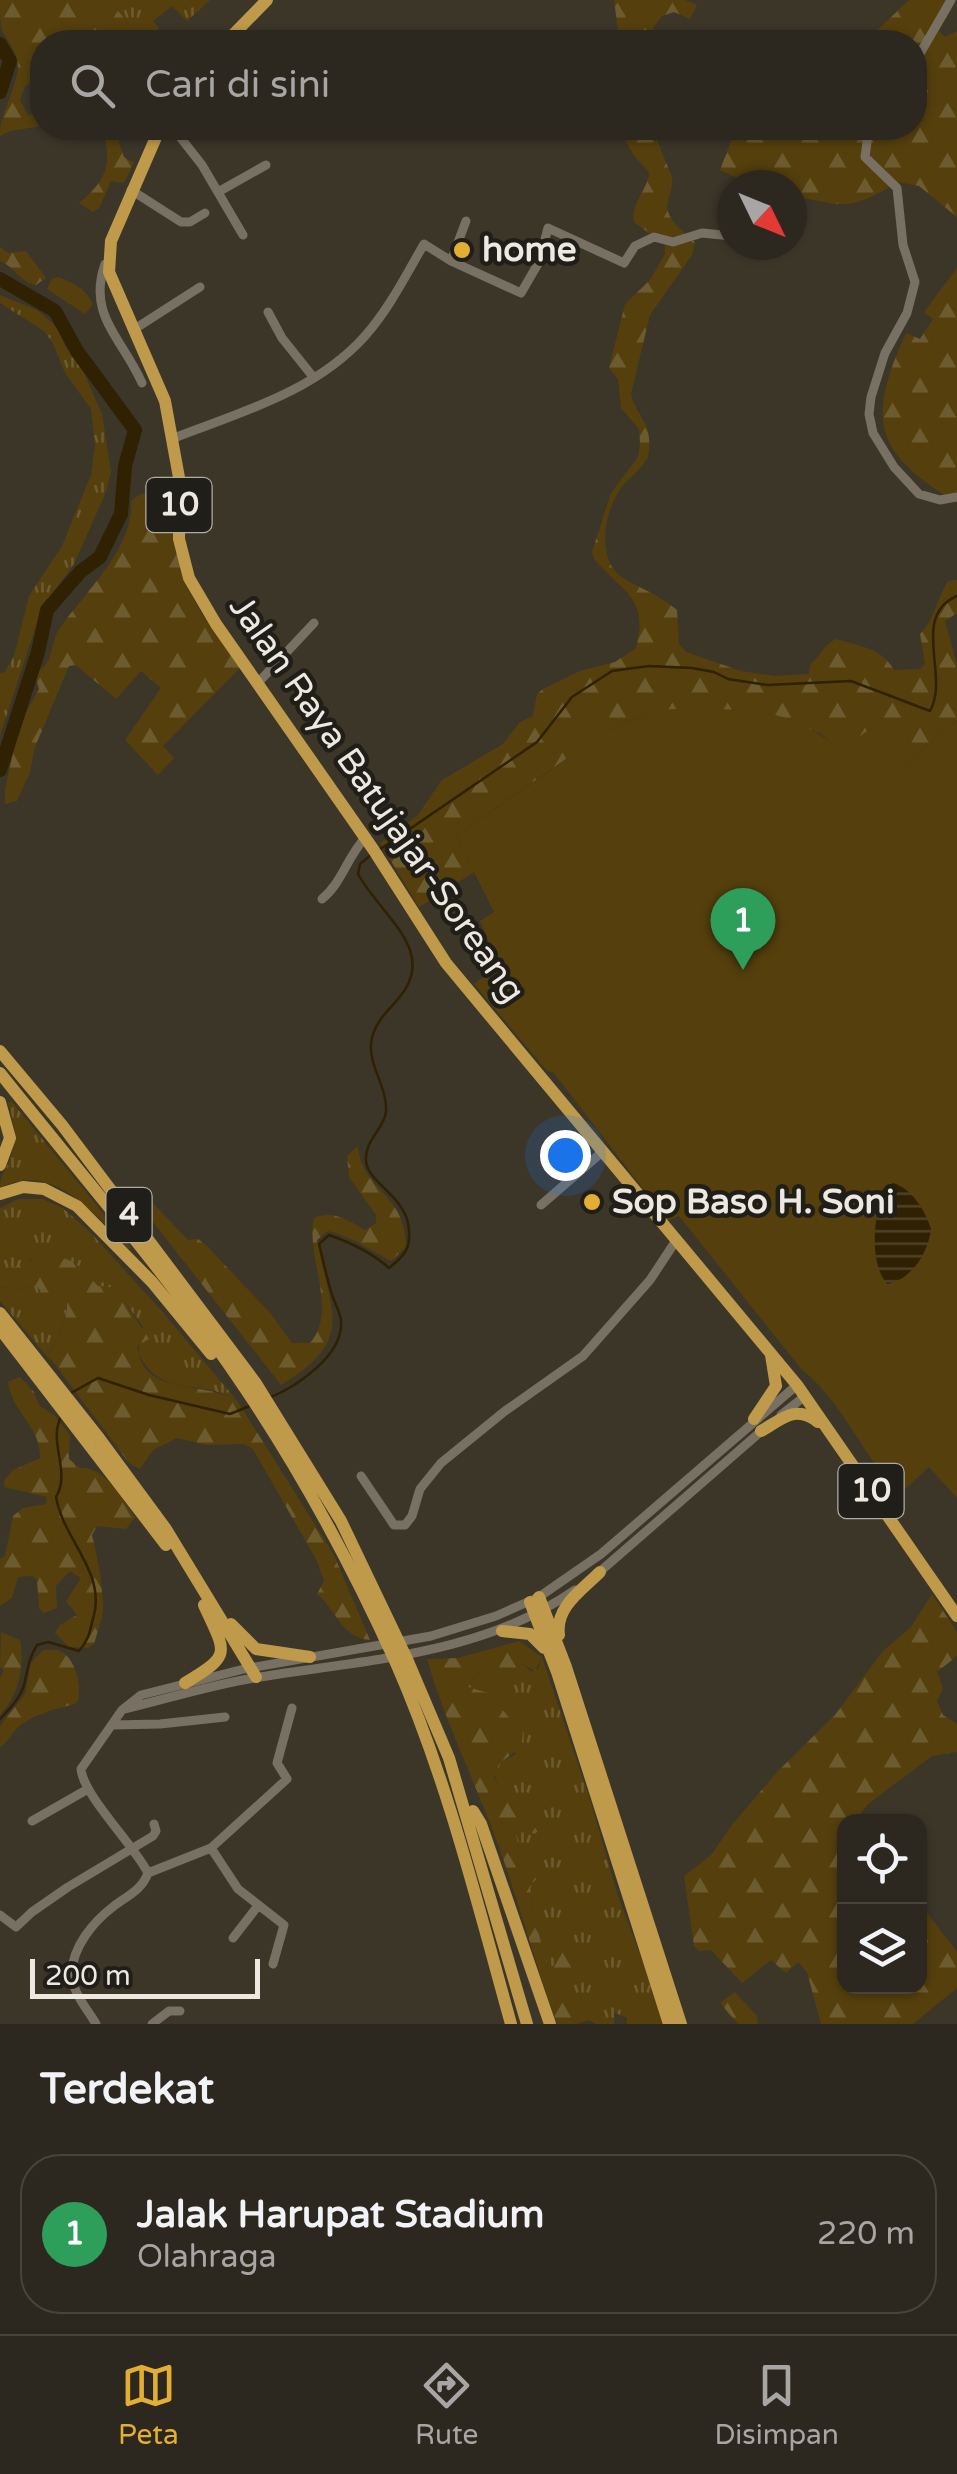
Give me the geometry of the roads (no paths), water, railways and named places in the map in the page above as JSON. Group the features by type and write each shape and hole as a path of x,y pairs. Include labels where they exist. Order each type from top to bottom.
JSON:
{"highway":[{"path":"238,30 268,0"},
{"path":"108,257 131,190 154,140"},
{"name":"Jalan Raya Batujajar-Soreang","path":"108,257 111,283 165,401 180,483 179,539 184,563 216,624 372,849 446,964 801,1390 957,1616"},
{"name":"4","path":"0,1050 62,1125 247,1387"},
{"name":"4","path":"0,1073 247,1387"},
{"path":"0,1102 10,1138 0,1165"},
{"path":"0,1194 23,1187 44,1189 77,1206 152,1282 247,1387 268,1417 387,1631 463,1796 481,1824 550,2024"},
{"path":"0,1313 52,1387"},
{"path":"0,1329 166,1529 250,1673"},
{"path":"757,1425 776,1386 770,1352"},
{"path":"757,1425 800,1412 809,1414 828,1430"},
{"path":"80,1422 250,1673"},
{"path":"600,1572 561,1613 558,1627 562,1669 670,2024"},
{"path":"196,1578 236,1630 256,1649 310,1658"},
{"path":"184,1683 212,1668 222,1650 204,1605"},
{"path":"537,1606 562,1669 681,2024"},
{"path":"502,1630 535,1636 562,1669"},
{"path":"401,1661 450,1807 510,2024"},
{"path":"463,1796 527,2024"}],"street":[{"path":"927,42 951,0"},
{"path":"184,140 244,235"},
{"path":"867,140 864,156 897,188 903,244 915,282 871,397 870,422 879,445 919,494 940,500 957,497"},
{"path":"218,192 266,165"},
{"path":"131,190 181,222 190,222 206,213"},
{"path":"451,260 466,222"},
{"path":"174,438 294,391 314,378 366,336 424,244 520,292 538,262 548,228 624,263 636,246 654,237 672,242 702,234 717,235"},
{"path":"108,257 98,284 100,305 142,383"},
{"path":"133,330 200,286"},
{"path":"268,312 282,338 314,378"},
{"path":"257,684 314,623"},
{"path":"322,899 334,888 350,856 372,849"},
{"path":"542,1205 601,1153"},
{"path":"361,1476 394,1525 405,1525 420,1489 441,1463 583,1356 642,1290 677,1240"},
{"path":"148,1874 132,1846 88,1789 81,1769 122,1710 141,1695 184,1683 411,1654 502,1630 537,1606 801,1390"},
{"path":"122,1710 250,1673 431,1636 537,1606 600,1572 757,1425"},
{"path":"96,2024 76,1991 71,1974 91,1927 140,1887 148,1874 211,1848 287,1779 277,1763 292,1708"},
{"path":"112,1725 225,1717"},
{"path":"32,1821 88,1789"},
{"path":"0,1916 16,1928 32,1912 153,1836 154,1824"},
{"path":"211,1848 238,1890 284,1925 273,1964"},
{"path":"233,1938 257,1906"},
{"path":"152,2024 169,2012 180,2011"}],"waterway":[{"path":"0,44 10,61 0,92"},
{"path":"0,279 55,311 77,351 135,430 125,466 121,514 100,557 80,572 47,610 38,652 0,770"},
{"path":"379,850 537,742 572,697 612,671 649,666 692,668 767,685 851,681 930,711 935,697 936,618 943,606 957,596"},
{"path":"269,1398 316,1368 340,1334 341,1321 319,1244 329,1235 361,1248 389,1268 404,1254 408,1244 405,1213 372,1175 366,1161 368,1147 386,1112 371,1052 372,1037 409,982 413,966 402,935 358,874 360,864 372,854"},
{"path":"71,1393 98,1378 230,1414 252,1405"},
{"path":"0,1719 20,1695 37,1645 48,1642 79,1651 88,1638 94,1615 94,1584 56,1497 61,1478 57,1438 60,1419"}],"place":[{"name":"home","path":"462,250"},
{"name":"Jalak Harupat Stadium","path":"743,970"},
{"name":"Sop Baso H. Soni","path":"592,1202"}]}
